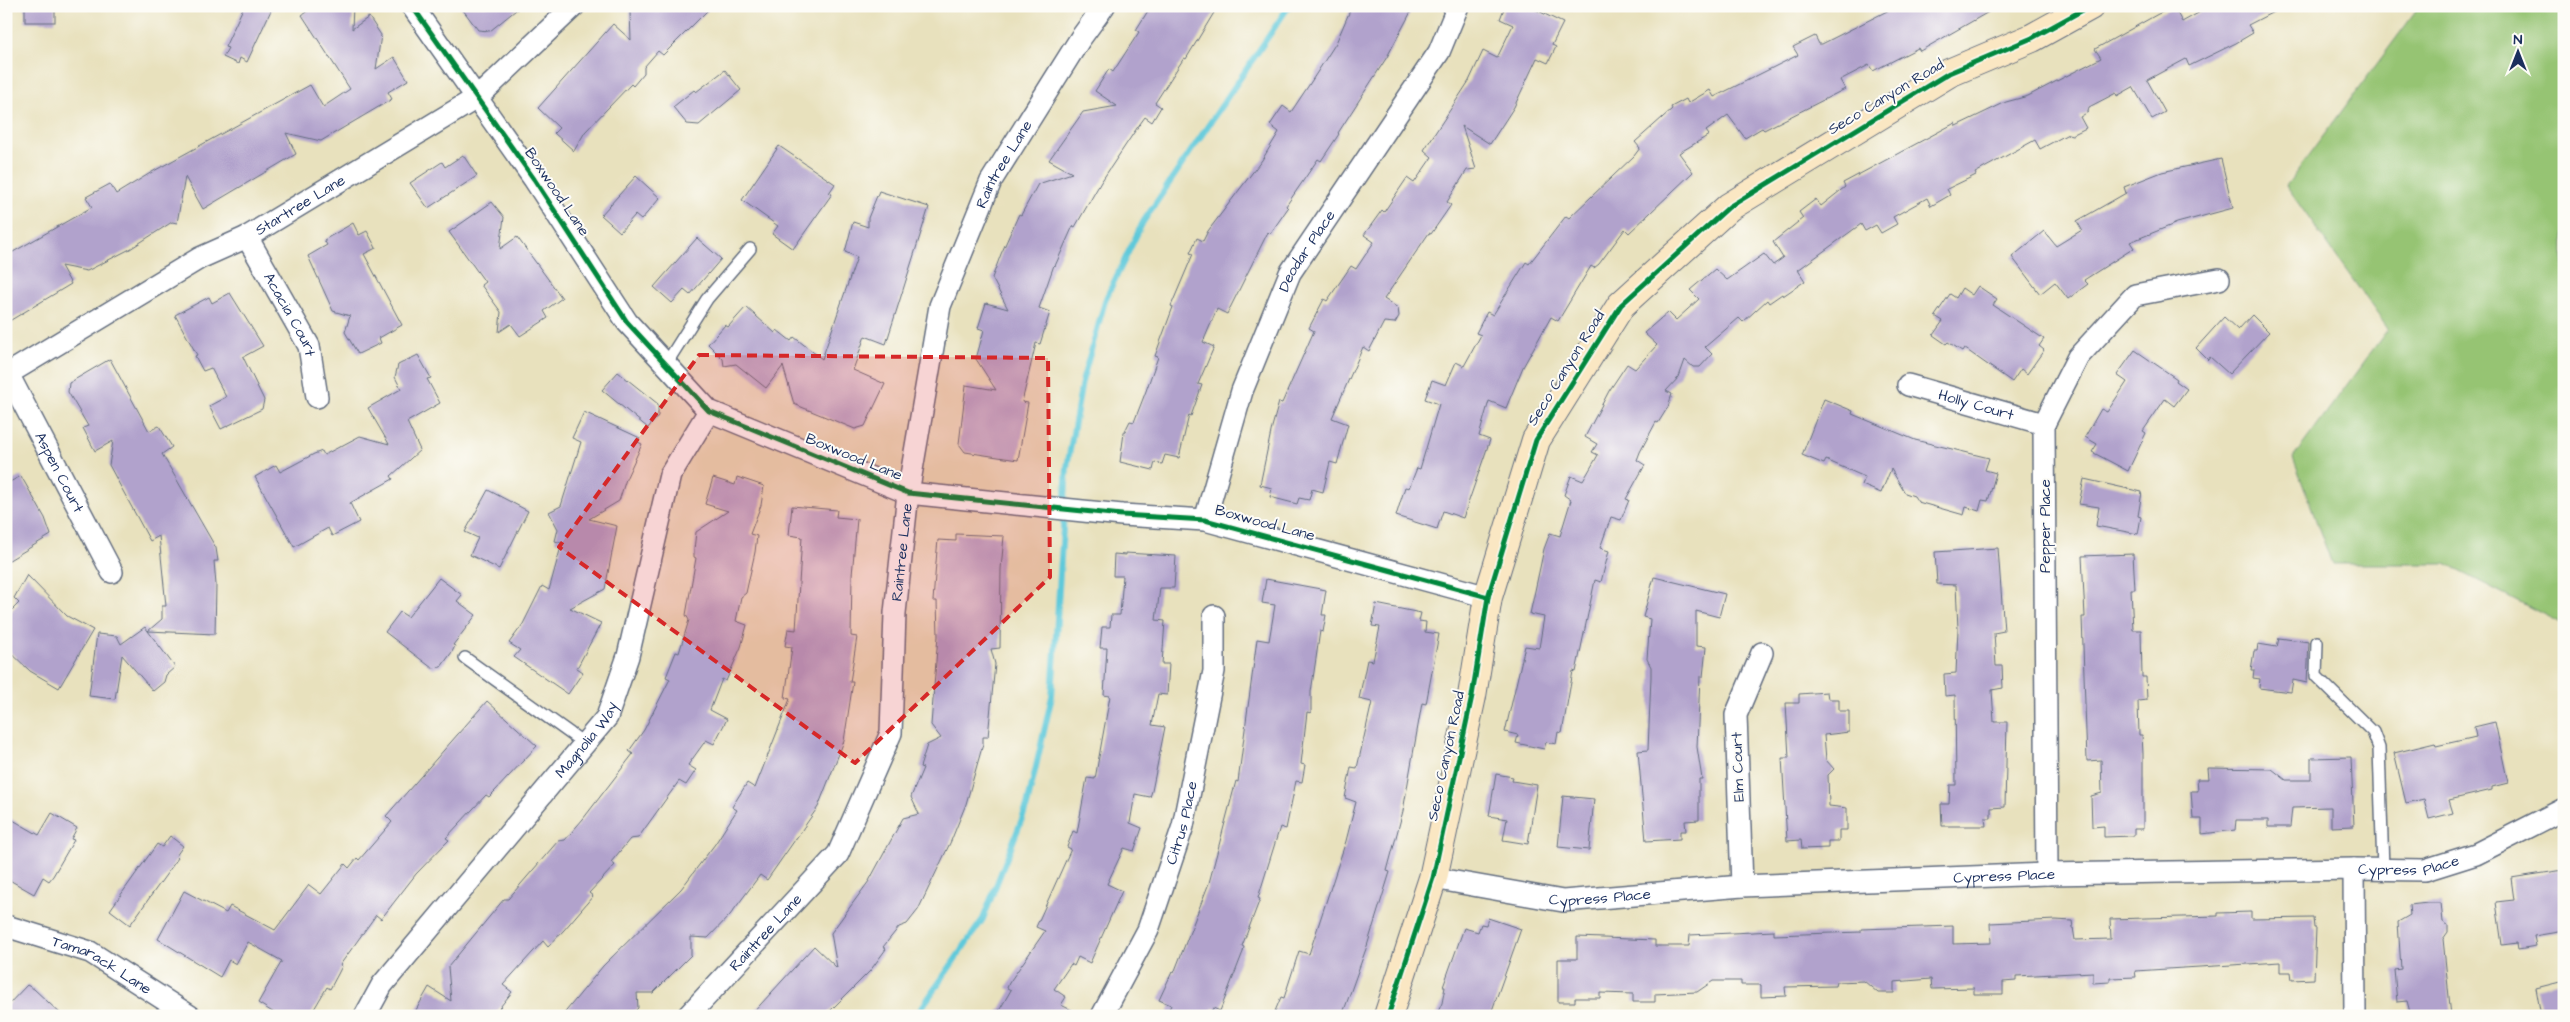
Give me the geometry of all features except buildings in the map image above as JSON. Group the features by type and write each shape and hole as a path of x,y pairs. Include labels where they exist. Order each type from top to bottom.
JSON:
{"street":[{"name":"Boxwood Lane","path":"412,6 478,97 628,322 709,411 908,493 1031,504 1122,515 1205,520 1488,597"},
{"name":"Startree Lane","path":"7,375 200,258 247,237 478,97 574,6"},
{"name":"Raintree Lane","path":"688,1016 838,854 891,733 895,613 908,493 940,306 991,181 1080,39 1104,6"},
{"name":"Deodar Place","path":"1205,520 1242,391 1290,274 1439,52 1458,6"},
{"name":"Seco Canyon Road","path":"1388,1016 1433,878 1472,696 1488,597 1536,440 1621,305 1729,207 1949,73 2032,38 2090,6"},
{"name":"Acacia Court","path":"247,237 309,346 316,397"},
{"name":"Pepper Place","path":"2047,874 2044,424 2078,357 2135,294 2219,279"},
{"name":"Aspen Court","path":"7,375 112,572"},
{"name":"Holly Court","path":"1908,386 2044,424"},
{"name":"Magnolia Way","path":"365,1016 382,985 606,717 628,656 670,475 709,411"},
{"name":"Citrus Place","path":"1102,1016 1148,930 1183,826 1214,671 1214,616"},
{"name":"Elm Court","path":"1742,886 1736,715 1762,653"},
{"name":"Cypress Place","path":"1433,878 1563,901 1742,886 2047,874 2354,869 2425,870 2476,854 2564,809"},
{"path":"2354,869 2356,1016"},
{"name":"Tamarack Lane","path":"6,926 90,952 190,1016"}],"lane":[{"path":"666,364 707,299 750,249"},
{"path":"2318,642 2316,676 2373,732 2379,748 2383,869"},
{"path":"465,658 585,744"}],"highlighted area":[{"path":"699,355 1048,358 1050,577 855,763 559,547"}],"green space":[{"path":"2420,6 2564,6 2564,625 2446,564 2332,564 2293,458 2388,329 2286,186"}],"waterway":[{"path":"916,1016 983,919 1027,806 1052,696 1067,467 1082,382 1106,298 1143,222 1289,6"}],"cycle path":[{"path":"412,6 534,179 627,322 709,411 908,493 1122,515 1205,520 1488,597"},
{"path":"1388,1016 1433,878 1472,696 1488,597 1536,440 1621,305 1729,207 1949,73 2032,38 2090,6"}]}
